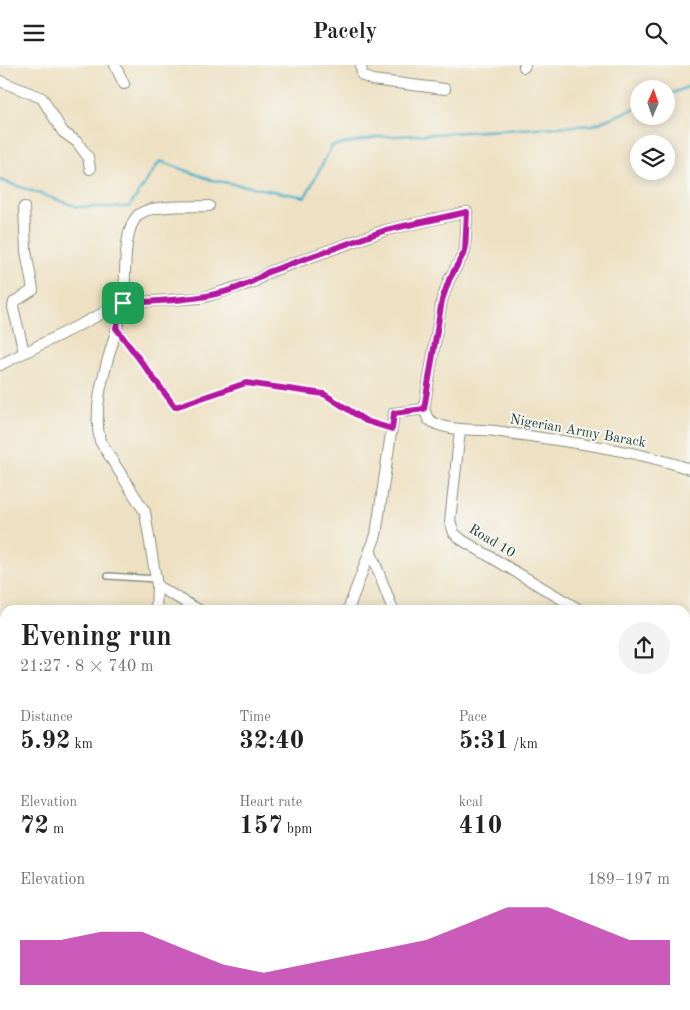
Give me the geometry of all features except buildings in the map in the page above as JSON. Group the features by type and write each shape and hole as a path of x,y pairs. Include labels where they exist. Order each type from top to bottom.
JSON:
{"street":[{"path":"115,65 124,84"},
{"path":"361,65 362,75 372,80 445,89"},
{"path":"0,81 42,98 63,133 76,142 88,157 90,169"},
{"path":"156,605 157,582 145,512 104,450 97,429 102,381 123,303 124,259 137,216 154,209 209,206"},
{"path":"24,207 26,251 33,290 14,302 13,307 24,352"},
{"path":"0,365 123,303 200,298 254,282 268,272 386,230 467,212 465,251 449,280 442,300 424,409 394,413 376,535 350,605"},
{"name":"Nigerian Army Barack","path":"424,409 432,422 460,430 484,430 557,441 648,457 690,469"},
{"name":"Road 10","path":"460,430 450,521 454,533 462,541 571,605"},
{"path":"370,550 391,605"},
{"path":"157,582 192,605"}],"lane":[{"path":"108,576 157,582"}],"path":[{"path":"116,328 175,407 246,383 324,394 366,421 392,429"}],"waterway":[{"path":"675,92 690,86"},
{"path":"0,180 78,207 129,207 160,161 212,180 305,197 332,146 378,137 593,125 630,111"}],"route":[{"path":"467,212 465,251 449,280 442,300 424,409 394,413 392,429 366,421 324,394 246,383 175,407 116,328 123,303 200,298 254,282 268,272 386,230 467,212"}]}
